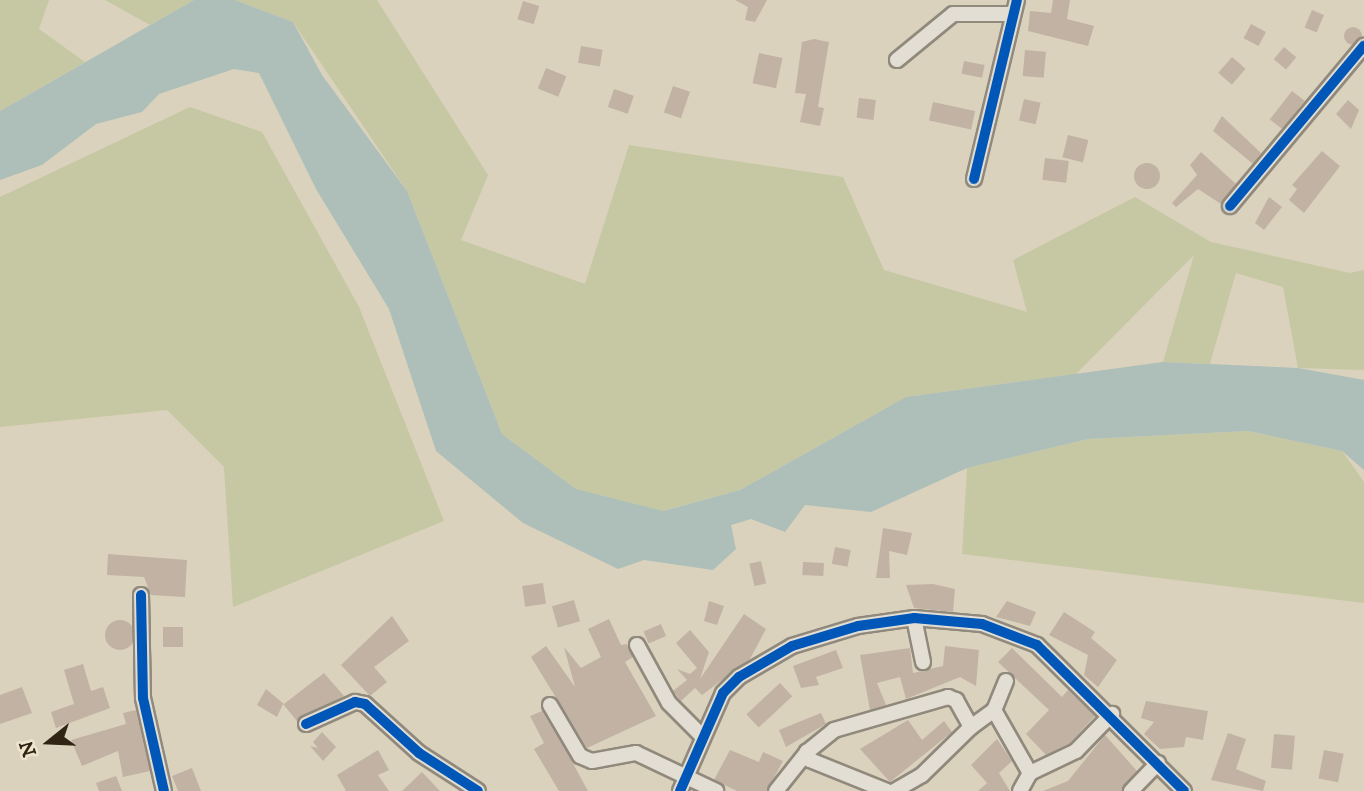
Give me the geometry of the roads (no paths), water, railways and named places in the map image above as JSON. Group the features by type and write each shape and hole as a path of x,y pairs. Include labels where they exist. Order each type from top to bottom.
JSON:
{"street":[{"path":"897,60 953,14 1015,7 974,179"},
{"path":"1230,206 1364,46"},
{"path":"141,595 143,698 155,730 164,791"},
{"path":"915,618 923,662"},
{"path":"680,791 723,693 782,650 858,626 915,618 970,622 1022,635 1112,714 1184,791"},
{"path":"637,645 669,703 703,737"},
{"path":"894,791 922,775 971,727 994,710 1006,681"},
{"path":"775,791 807,752 834,730 948,697 971,727"},
{"path":"306,724 355,702 365,704 419,753 478,791"},
{"path":"550,705 580,756 592,761 636,752 716,791"},
{"path":"994,710 1030,773"},
{"path":"1020,791 1030,773 1076,751 1112,714"},
{"path":"807,752 810,760 887,791"},
{"path":"1132,791 1158,763"}]}
